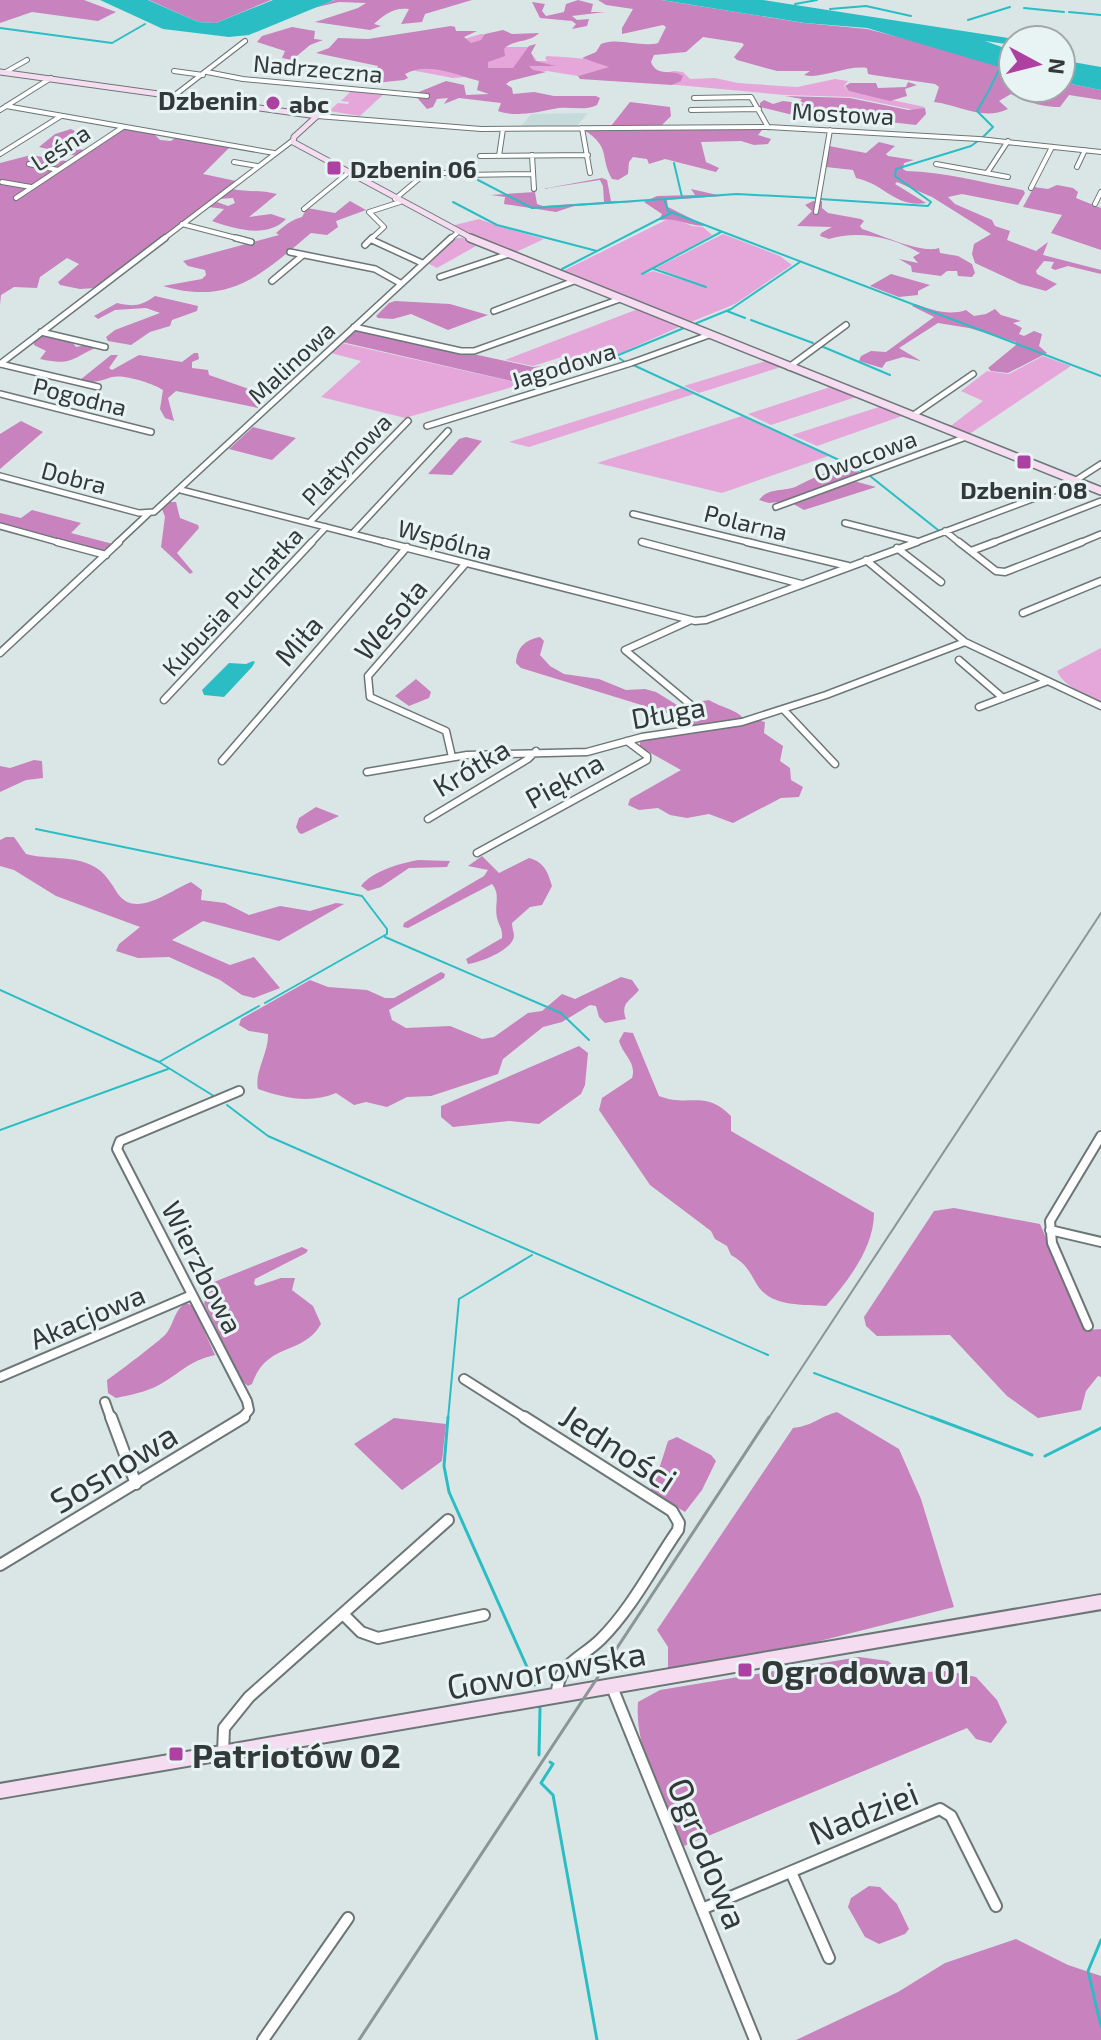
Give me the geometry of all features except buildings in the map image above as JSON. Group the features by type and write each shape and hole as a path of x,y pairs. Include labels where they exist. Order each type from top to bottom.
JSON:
{"street":[{"path":"175,95 245,41"},
{"path":"2,73 27,60"},
{"name":"Nadrzeczna","path":"174,71 427,96"},
{"path":"2,73 317,116"},
{"path":"0,110 51,78"},
{"path":"694,98 750,97 768,127"},
{"path":"6,106 274,153"},
{"path":"691,110 759,109"},
{"path":"0,154 61,116"},
{"path":"0,364 292,141 317,116"},
{"name":"Mostowa","path":"317,116 503,129 768,127 1008,141 1101,152"},
{"name":"Leśna","path":"16,198 123,127"},
{"path":"582,128 590,173"},
{"path":"499,156 503,129"},
{"path":"816,212 830,130"},
{"path":"292,141 457,233 1101,491"},
{"path":"987,173 1008,141"},
{"path":"1031,188 1052,147"},
{"path":"1077,167 1085,150"},
{"path":"532,155 534,189"},
{"path":"480,156 588,155"},
{"path":"234,162 257,166"},
{"path":"29,164 58,170"},
{"path":"936,164 1008,177"},
{"path":"365,245 384,227 369,212 397,201 428,171 462,175 533,174"},
{"path":"304,209 348,173"},
{"path":"2,182 31,187"},
{"path":"1095,204 1101,192"},
{"path":"182,224 251,242"},
{"name":"Malinowa","path":"0,653 148,514 181,490 457,233"},
{"path":"372,240 422,263"},
{"path":"290,252 375,269 400,283"},
{"path":"440,277 509,254"},
{"path":"272,281 303,255"},
{"path":"494,311 574,281"},
{"path":"354,327 474,351 620,299"},
{"path":"789,367 846,325"},
{"path":"41,332 105,347"},
{"name":"Jagodowa","path":"427,426 631,363 709,335"},
{"path":"0,364 98,387"},
{"path":"912,416 973,374"},
{"name":"Pogodna","path":"0,394 151,432"},
{"name":"Platynowa","path":"310,522 408,421"},
{"path":"353,533 448,431"},
{"name":"Owocowa","path":"776,507 966,437"},
{"path":"691,705 625,650 689,621 706,620 1077,481 1101,464"},
{"name":"Dobra","path":"0,476 148,514"},
{"name":"Wspólna","path":"181,490 689,621"},
{"path":"971,551 1101,501"},
{"name":"Polarna","path":"633,514 850,566"},
{"path":"845,523 916,541"},
{"path":"0,526 106,555"},
{"name":"Kubusia Puchatka","path":"164,700 326,527"},
{"path":"945,531 996,571 1005,572 1101,534"},
{"path":"642,542 801,584"},
{"name":"Miła","path":"222,761 407,547"},
{"path":"897,548 941,582"},
{"path":"866,560 965,642 1101,706"},
{"name":"Wesoła","path":"452,757 446,731 370,697 368,676 466,563"},
{"path":"1023,613 1101,581"},
{"name":"Długa","path":"367,772 452,757 536,751 587,752 627,741 742,722 965,642"},
{"path":"959,660 1003,698"},
{"path":"979,707 1048,681"},
{"path":"783,709 835,764"},
{"name":"Piękna","path":"477,853 647,760 647,756 627,741"},
{"name":"Krótka","path":"428,819 528,759 536,751"},
{"name":"Wierzbowa","path":"239,1091 129,1137 118,1145 249,1410"},
{"path":"1088,1326 1052,1243 1050,1221 1101,1136"},
{"path":"1050,1230 1101,1242"},
{"name":"Akacjowa","path":"0,1377 192,1295"},
{"name":"Jedności","path":"464,1379 672,1511 679,1523 678,1530 606,1633 561,1669 557,1676 557,1696"},
{"path":"105,1402 136,1484"},
{"name":"Sosnowa","path":"0,1565 242,1421 249,1410"},
{"path":"223,1753 222,1733 229,1719 270,1675 448,1520"},
{"name":"Goworowska","path":"0,1791 1101,1602"},
{"path":"343,1614 361,1632 378,1638 484,1615"},
{"name":"Ogrodowa","path":"612,1687 755,2040"},
{"name":"Nadziei","path":"702,1909 940,1809 951,1816 996,1906"},
{"path":"791,1872 829,1958"},
{"path":"263,2040 348,1918"}],"shaded area":[{"path":"0,0 84,0 116,12 98,21 32,12 0,23"},
{"path":"149,0 271,0 216,23 198,22"},
{"path":"335,0 472,0 425,14 422,22 401,24 409,9 394,10 374,24 381,26 370,30 315,22 366,3 339,2 313,8"},
{"path":"578,0 593,4 591,12 605,12 572,16 577,20 589,19 587,26 572,29 576,24 572,21 540,18 532,2 545,4 542,11 546,16 564,12 566,4"},
{"path":"598,0 661,0 804,23 867,29 946,49 997,66 997,104 1008,109 980,113 934,102 939,87 935,84 868,74 867,68 810,76 804,75 810,71 777,71 737,60 734,57 744,45 742,43 703,37 686,52 654,55 651,62 657,70 683,76 681,81 672,85 580,79 578,76 609,67 582,58 596,52 601,44 658,43 666,27 663,25 622,34 622,28 633,9 606,5"},
{"path":"451,26 456,31 477,31 464,37 471,43 481,40 485,34 503,30 512,34 539,33 508,46 504,49 505,56 488,62 488,68 513,68 529,46 536,44 531,53 535,61 556,66 529,66 533,70 546,72 510,81 506,84 512,88 513,94 534,92 554,96 596,96 600,98 597,105 511,114 498,111 501,103 459,98 444,104 448,98 437,99 433,107 427,109 414,94 446,81 464,85 466,95 489,94 477,90 479,81 432,69 413,70 405,74 408,78 404,80 375,83 373,76 378,66 316,53 329,48 338,38 368,39"},
{"path":"292,27 315,31 314,39 323,40 310,45 292,60 282,58 285,51 257,42 262,36"},
{"path":"481,34 493,35 502,47 531,47 529,50 537,61 547,61 547,56 597,62 610,67 578,76 547,71 453,78 378,64"},
{"path":"683,72 690,79 715,78 738,83 797,87 835,79 848,81 844,86 849,91 925,107 919,111 851,97 785,95 655,83 663,73"},
{"path":"908,82 917,85 905,89 907,96 890,101 849,91 845,86 850,83 876,83 878,88 906,87"},
{"path":"1077,85 1101,90 1101,100 1077,96"},
{"path":"352,90 386,92 360,116 329,111 338,103 348,104 341,101"},
{"path":"785,96 850,98 908,110 925,108 926,114 916,125 872,120 871,117 836,116 834,123 830,124 760,107 764,100 773,104 783,101 806,104 800,101 802,99"},
{"path":"630,102 670,107 671,116 661,126 611,126"},
{"path":"1035,104 1062,104 1053,107"},
{"path":"588,113 576,127 520,128 531,114"},
{"path":"71,129 84,136 68,147 84,150 77,156 39,147 55,134"},
{"path":"125,129 154,134 160,140 171,141 175,138 230,147 203,174 236,181 95,288 60,285 58,282 79,264 67,258 40,277 37,288 14,287 1,295 0,305 0,163 31,155 72,162"},
{"path":"584,130 762,130 758,135 771,139 768,144 701,142 706,162 719,168 716,172 665,159 649,164 647,159 633,157 629,162 628,174 618,180 612,179 598,142"},
{"path":"879,142 895,146 886,154 888,156 914,160 904,163 903,169 906,171 1023,190 1025,193 1018,205 962,194 948,197 955,204 992,220 995,226 1010,231 1007,240 1036,251 1048,242 1043,255 1101,270 1101,274 1068,266 1055,270 1051,268 1054,262 1044,261 1037,274 1057,284 1046,291 1020,284 975,263 972,254 974,244 991,234 932,197 897,182 895,184 926,203 906,202 856,178 853,170 826,167 829,146 866,153"},
{"path":"602,178 607,180 611,201 635,202 574,206 556,212 504,204 505,197 491,195 535,192 537,204 543,206 604,202 600,180 542,189"},
{"path":"1057,185 1073,188 1078,192 1076,198 1101,208 1101,250 1051,233 1062,215 1023,207 1034,187 1048,189"},
{"path":"231,189 277,194 249,217 271,214 286,219 260,231 212,221 224,209 209,207 217,202 228,206 235,203 233,198 218,199"},
{"path":"691,189 722,196 667,200 668,207 706,226 659,220 662,214 644,202 657,196 695,195"},
{"path":"350,201 366,210 336,221 338,227 327,235 311,233 261,273 244,282 208,292 163,286 202,279 206,275 205,270 188,266 183,261 279,235 276,233 302,217 307,208 335,213"},
{"path":"822,201 822,208 828,213 861,219 864,221 860,226 862,229 912,246 939,248 940,253 958,256 972,264 975,273 972,277 958,276 957,271 947,271 941,276 912,272 911,266 899,259 918,263 913,257 920,253 898,243 863,235 829,239 820,236 832,227 797,226 812,211 805,205"},
{"path":"672,217 692,226 703,227 712,235 641,275 653,271 706,287 656,268 723,234 780,256 792,265 735,304 691,322 561,272"},
{"path":"479,219 544,239 514,253 451,226"},
{"path":"454,238 463,238 476,246 437,268 427,263"},
{"path":"891,274 930,285 918,291 918,295 899,297 870,286"},
{"path":"155,296 198,306 197,311 172,320 170,326 150,332 131,345 108,341 106,337 115,330 160,313 146,308 115,310 98,319 94,316 117,303 137,305"},
{"path":"395,301 450,304 488,315 448,330 411,314 393,319 376,316"},
{"path":"915,304 947,312 966,310 974,316 995,309 1001,315 1021,321 1013,323 1022,328 1019,334 1024,336 1034,331 1042,334 1039,346 1047,353 1008,373 991,371 988,368 1016,342 969,328 938,323 899,348 921,361 903,357 886,362 882,368 859,361 861,356 871,351 886,352 934,317 912,306"},
{"path":"638,309 679,327 614,356 564,372 557,372 553,365 565,356 533,366 505,360"},
{"path":"358,329 533,367 552,365 549,375 531,382 511,381 342,342"},
{"path":"42,336 72,342 76,347 97,347 65,361 40,359 46,351 34,345 34,340"},
{"path":"342,343 523,384 405,418 321,397 361,361 331,353"},
{"path":"198,353 199,359 192,362 192,368 208,370 209,375 263,394 258,408 176,391 168,398 174,421 165,418 160,409 163,390 152,385 123,377 92,382 80,380 111,355 118,355 109,368 112,370 139,355 182,362"},
{"path":"1043,356 1071,366 968,435 941,424 952,425 983,401 961,391 987,371 1009,374"},
{"path":"766,361 781,367 699,393 684,386"},
{"path":"830,387 856,397 771,425 748,414"},
{"path":"681,388 694,394 529,447 509,442"},
{"path":"882,406 905,415 817,446 792,435"},
{"path":"742,416 831,455 722,493 597,463"},
{"path":"21,421 43,432 0,469 0,434"},
{"path":"253,427 296,438 272,460 229,449"},
{"path":"466,437 482,441 452,475 428,474 459,439"},
{"path":"846,464 861,470 850,480 876,487 804,510 788,501 769,503 759,500 768,493 794,487"},
{"path":"169,502 176,502 180,518 199,528 177,553 193,572 190,574 161,547 165,517 162,509"},
{"path":"32,510 81,523 71,533 113,544 102,551 0,524 0,513 21,518"},
{"path":"540,637 544,641 540,655 550,666 564,674 599,679 626,690 656,692 677,705 709,700 738,713 744,719 694,727 687,719 521,668 516,663 520,649 526,642"},
{"path":"1101,648 1101,701 1070,686 1057,671"},
{"path":"416,679 431,692 429,698 409,706 395,696"},
{"path":"756,720 765,722 764,733 783,746 780,761 790,768 791,780 803,787 799,797 781,798 733,823 709,814 687,818 670,815 658,808 639,810 628,805 630,799 681,770 640,747 640,740"},
{"path":"34,760 42,761 43,778 26,780 0,792 0,766 10,768"},
{"path":"316,807 339,816 299,833 296,827 299,818"},
{"path":"14,837 26,854 77,860 93,866 125,901 134,904 154,900 191,882 202,890 201,900 225,903 249,915 280,906 310,911 336,903 344,904 279,941 203,921 172,940 230,965 254,957 280,988 254,998 242,995 220,980 169,957 138,958 116,951 119,944 140,927 56,896 14,870 0,866 0,840"},
{"path":"482,856 499,873 529,858 534,860 545,868 552,886 542,905 530,907 512,923 514,936 508,946 468,964 466,959 502,938 496,913 496,892 492,884 408,928 403,927 404,923 484,876 488,870 468,866"},
{"path":"419,860 450,861 447,867 409,868 381,887 368,891 361,886 379,872"},
{"path":"441,972 445,974 444,978 389,1010 392,1020 406,1028 450,1026 482,1039 494,1037 528,1013 542,1011 562,994 575,999 621,977 632,980 639,990 625,1006 626,1019 605,1023 599,1017 596,1006 590,1005 562,1022 543,1027 503,1059 498,1074 431,1096 407,1097 387,1107 366,1102 354,1105 336,1093 316,1098 297,1098 258,1089 268,1034 249,1031 239,1025 241,1019 310,980 328,987 367,990 385,998 394,998"},
{"path":"624,1032 633,1033 659,1096 713,1103 731,1116 731,1131 874,1213 865,1251 851,1275 826,1306 787,1303 769,1297 743,1264 731,1255 727,1246 650,1185 599,1110 602,1098 632,1078 631,1063 619,1041"},
{"path":"579,1046 588,1053 585,1085 581,1094 539,1124 509,1121 453,1127 441,1117 441,1106"},
{"path":"954,1208 1040,1224 1086,1330 1101,1329 1101,1377 1098,1376 1086,1391 1081,1410 1038,1418 1007,1396 950,1335 877,1336 866,1326 864,1317 934,1211"},
{"path":"302,1247 308,1250 306,1253 255,1279 254,1284 257,1286 281,1278 295,1278 292,1290 313,1306 321,1324 305,1341 267,1361 248,1386 242,1381 204,1304 206,1294 214,1282"},
{"path":"186,1303 193,1306 215,1355 191,1364 149,1390 116,1398 108,1393 107,1380 166,1334 179,1309"},
{"path":"837,1412 899,1449 921,1499 954,1607 816,1642 668,1668 668,1647 657,1630 793,1428"},
{"path":"394,1418 446,1424 442,1461 402,1490 354,1444"},
{"path":"677,1437 711,1455 716,1461 702,1490 685,1512 651,1492 652,1474 660,1466 668,1441"},
{"path":"859,1657 888,1661 903,1673 948,1671 976,1677 997,1700 1007,1722 991,1743 976,1739 967,1728 684,1846 646,1757 638,1720 638,1702 660,1690"},
{"path":"869,1886 880,1887 897,1904 909,1929 905,1934 879,1944 865,1937 848,1907 851,1898"},
{"path":"1016,1939 1068,1965 1101,1976 1101,2040 796,2040 898,1992 945,1963"}],"water":[{"path":"100,0 148,0 198,22 216,23 273,0 334,0 249,35 229,37 163,29"},
{"path":"662,0 763,0 997,36 997,43 985,41 997,45 997,66 867,28 805,23"},
{"path":"1077,63 1101,67 1101,90 1077,85"},
{"path":"253,661 252,667 224,697 204,695 202,690 229,663 246,664"}],"waterway":[{"path":"795,4 817,0"},
{"path":"830,9 866,6 911,16"},
{"path":"968,20 1010,7"},
{"path":"1024,8 1064,12"},
{"path":"1069,12 1101,15"},
{"path":"0,28 112,43 145,24"},
{"path":"989,90 997,74"},
{"path":"983,137 993,127 977,111 988,92"},
{"path":"820,199 928,206 931,202 895,176 896,169 971,146 978,141"},
{"path":"674,163 682,197"},
{"path":"478,180 532,208 737,194 815,198"},
{"path":"664,199 668,211 1101,376"},
{"path":"453,202 497,225 597,251"},
{"path":"562,269 671,213"},
{"path":"642,274 721,232"},
{"path":"692,325 731,309 800,262"},
{"path":"654,269 706,287"},
{"path":"727,311 745,318"},
{"path":"751,320 813,343"},
{"path":"625,362 616,356 684,328"},
{"path":"821,346 890,375"},
{"path":"631,364 865,472"},
{"path":"870,476 938,530"},
{"path":"36,829 362,896 387,929 387,934 265,1003"},
{"path":"385,937 561,1013 589,1040"},
{"path":"0,990 159,1062"},
{"path":"159,1062 259,1006"},
{"path":"159,1062 217,1098"},
{"path":"0,1130 168,1069"},
{"path":"227,1105 268,1136 768,1355"},
{"path":"448,1419 459,1299 532,1255"},
{"path":"814,1373 936,1419"},
{"path":"448,1417 444,1466 449,1492 535,1685"},
{"path":"931,1417 1032,1455"},
{"path":"1045,1456 1101,1428"},
{"path":"539,1755 540,1708"},
{"path":"550,1762 553,1764 541,1783 553,1795 597,2040"},
{"path":"1101,1940 1088,1971 1101,2026"}],"railway":[{"path":"768,1419 1101,913"},
{"path":"359,2040 769,1417"}],"place":[{"name":"abc","path":"273,103"},
{"name":"Dzbenin 06","path":"334,168"},
{"name":"Dzbenin 08","path":"1024,462"},
{"name":"Ogrodowa 01","path":"745,1670"},
{"name":"Patriotów 02","path":"176,1754"}],"district":[{"name":"Dzbenin","path":"208,99"}]}
